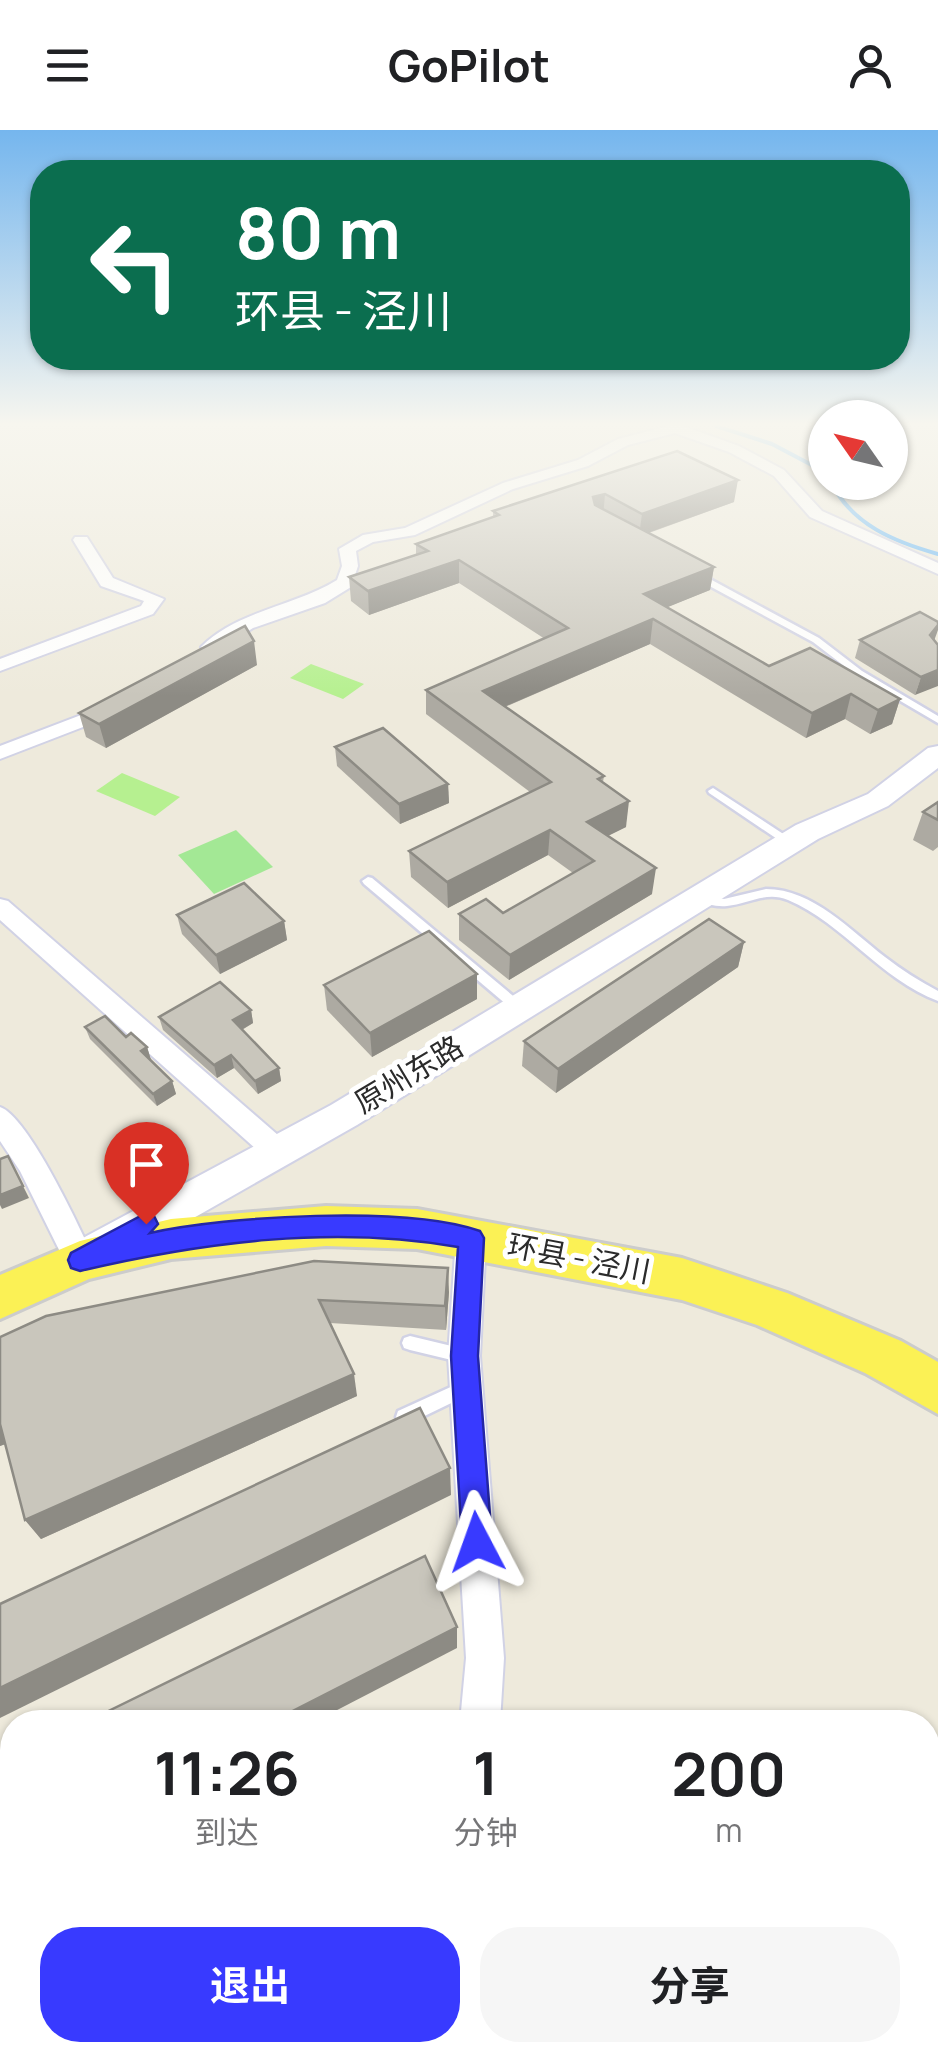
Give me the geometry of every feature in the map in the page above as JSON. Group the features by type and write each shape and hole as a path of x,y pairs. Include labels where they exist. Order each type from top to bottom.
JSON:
{"main road":[{"name":"原州东路","path":"798,838 860,785 938,730"},
{"name":"原州东路","path":"0,1298 80,1260 344,1115 798,838 878,800 938,754"},
{"name":"环县 - 泾川","path":"80,1260 171,1239 326,1226 417,1229 682,1279 770,1308 884,1357 938,1390"}],"street":[{"path":"200,654 247,624 319,599 345,582 350,566 348,549 369,538 409,532 443,516"},
{"path":"821,516 938,569"},
{"path":"0,665 147,610 155,599 106,582 81,540"},
{"path":"0,753 108,712 132,697"},
{"path":"0,907 276,1150"},
{"path":"0,1118 31,1164 80,1260"},
{"path":"471,1238 465,1372 485,1658 481,1710"}],"lane":[{"path":"682,567 816,640 859,673 938,720"},
{"path":"713,791 798,838"},
{"path":"368,881 519,1008"},
{"path":"700,898 716,905 732,904 757,894 786,895 807,905 888,968 938,996"},
{"path":"395,1421 465,1372 410,1343"}],"green space":[{"path":"311,664 364,684 343,699 290,678"},
{"path":"122,773 180,797 155,816 96,791"},
{"path":"236,830 273,867 214,894 178,855"}],"building":[{"path":"496,516 616,516 714,567 644,594 769,666 810,648 900,699 878,710 851,694 812,713 653,619 483,691 604,776 598,779 629,801 587,822 656,868 510,955 459,914 486,899 503,913 594,861 550,830 447,882 409,851 551,782 426,690 568,628 459,560 368,591 349,577 428,551 416,544"},
{"path":"920,612 938,622 930,635 938,645 938,670 921,677 860,640"},
{"path":"245,626 254,641 99,724 79,713"},
{"path":"383,728 448,784 399,804 335,747"},
{"path":"938,802 938,820 923,812"},
{"path":"244,883 284,921 216,955 177,915"},
{"path":"709,919 744,942 558,1069 524,1041"},
{"path":"429,931 477,974 370,1033 324,985"},
{"path":"220,982 251,1010 233,1020 279,1068 255,1081 231,1055 214,1065 159,1017"},
{"path":"105,1016 126,1037 131,1033 147,1047 141,1051 172,1081 153,1094 85,1027"},
{"path":"8,1156 23,1186 0,1195 0,1159"},
{"path":"314,1261 448,1268 445,1306 319,1300 354,1374 25,1520 0,1424 0,1337 46,1316"},
{"path":"420,1408 450,1468 0,1688 0,1604"},
{"path":"425,1556 457,1627 294,1710 111,1710"}],"waterway":[{"path":"858,516 876,530 938,554"}],"route":[{"path":"146,1224 80,1260 171,1239 326,1226 417,1229 471,1238 464,1356 477,1542"}]}
